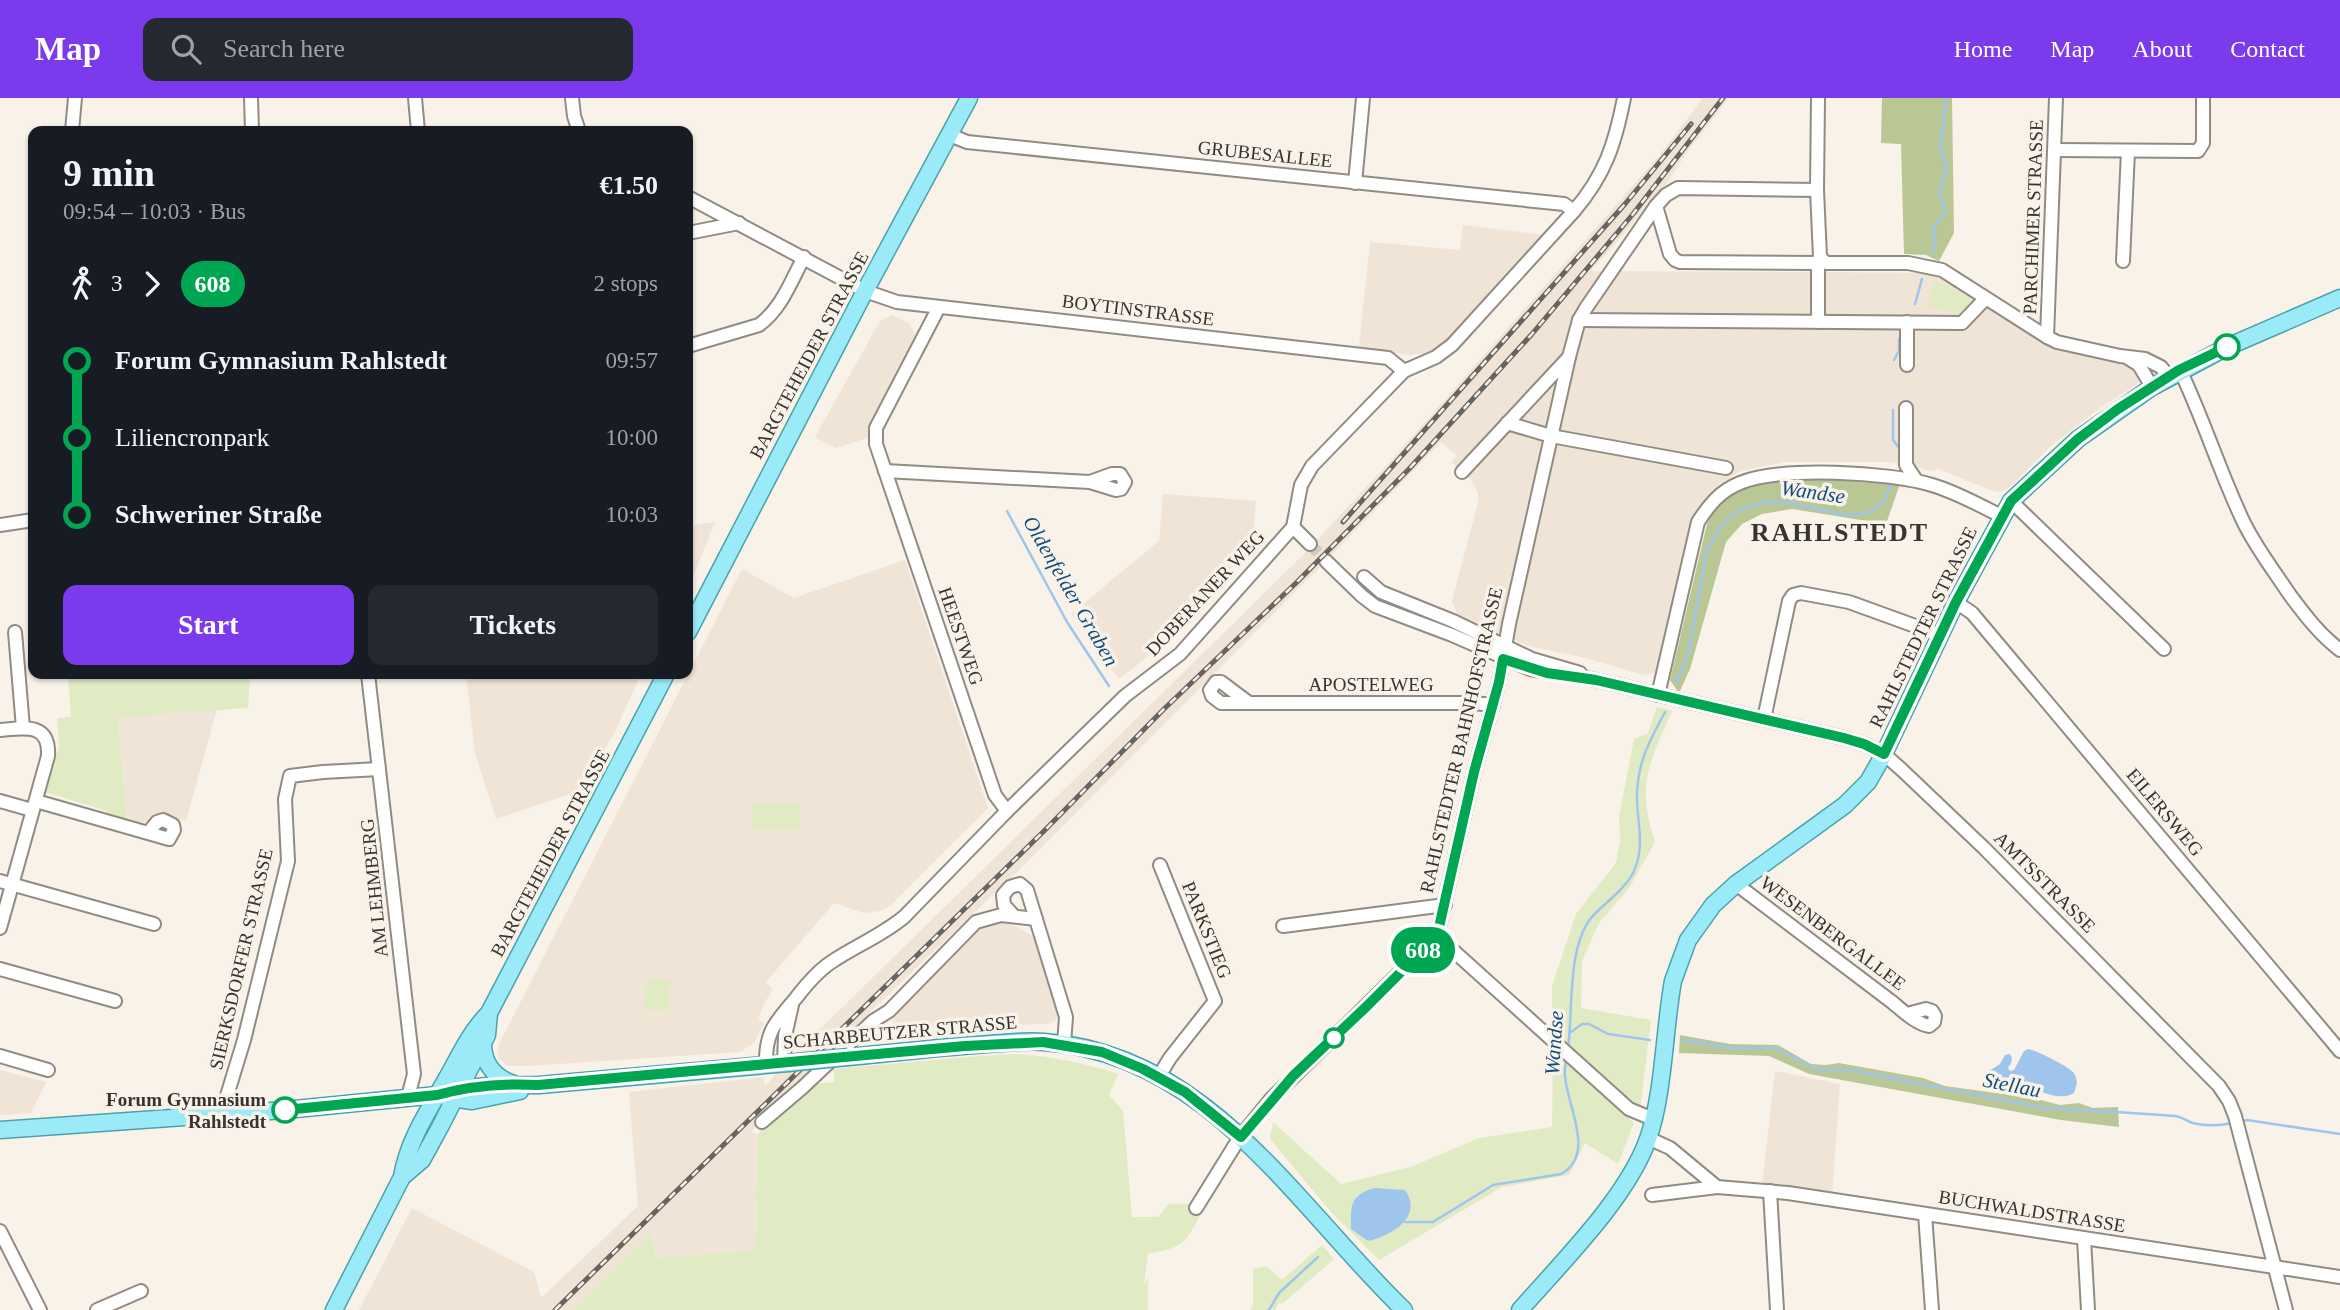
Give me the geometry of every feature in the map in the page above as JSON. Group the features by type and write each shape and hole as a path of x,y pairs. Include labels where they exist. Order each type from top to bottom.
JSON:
{"main road":[{"name":"BARGTEHEIDER STRASSE","path":"693,622 865,291 969,98"},
{"name":"RAHLSTEDTER STRASSE","path":"1520,1310 1618,1195 1640,1157 1653,1119 1670,993 1679,959 1703,915 1737,884 1852,799 1869,780 1956,602 2011,501 2078,439 2152,387 2251,336 2340,298"},
{"name":"BARGTEHEIDER STRASSE","path":"334,1310 402,1177 406,1154 474,1028 489,1013 663,679"},
{"name":"BARGTEHEIDER STRASSE","path":"402,1177 422,1160 487,1035 489,1013"},
{"name":"SCHARBEUTZER STRASSE","path":"0,1130 222,1112 285,1110 457,1094 514,1084 538,1085 1025,1041 1064,1044 1102,1052 1159,1076 1194,1098 1241,1137"},
{"path":"483,1043 484,1056 491,1069 500,1078 514,1084"},
{"name":"SCHARBEUTZER STRASSE","path":"457,1094 482,1099 515,1093 538,1085"},
{"path":"1241,1137 1277,1172 1347,1253 1404,1310"}],"street":[{"path":"72,126 75,98"},
{"path":"251,98 252,126"},
{"path":"415,98 418,126"},
{"path":"572,98 577,126"},
{"path":"1355,183 1363,98"},
{"name":"DOBERANER WEG","path":"766,1065 771,1030 781,1014 813,978 830,963 886,932 904,917 1007,811 1125,696 1180,654 1293,527 1299,490 1308,470 1404,371 1452,345 1574,211 1592,189 1608,160 1625,98"},
{"path":"1818,98 1818,321"},
{"name":"PARCHIMER STRASSE","path":"2047,337 2056,98"},
{"path":"2056,150 2198,151 2203,143 2203,98"},
{"name":"GRUBESALLEE","path":"950,135 967,142 1564,204 1574,211"},
{"path":"2123,261 2129,151"},
{"path":"1817,190 1678,188 1666,195 1656,206 1670,254 1675,260 1705,263 1819,260 1826,263 1908,263 1933,267 2057,342 2128,358 2151,360 2174,374 2198,409 2256,545 2311,622 2340,650"},
{"name":"BOYTINSTRASSE","path":"693,200 865,291 897,302 1388,358 1404,371"},
{"name":"RAHLSTEDTER BAHNHOFSTRASSE","path":"1437,936 1474,772 1493,705 1579,320 1656,206"},
{"path":"693,232 738,223"},
{"path":"693,345 759,325 768,318 778,307 804,257"},
{"path":"1579,320 1962,323 1985,299"},
{"name":"HEESTWEG","path":"939,307 876,428 876,444 995,795 1007,811"},
{"path":"1907,322 1907,365"},
{"path":"1462,472 1569,357"},
{"path":"2128,358 2139,365 2152,387"},
{"path":"1906,408 1906,465 1916,480"},
{"path":"1507,423 1551,436 1726,468"},
{"path":"884,471 1090,482"},
{"path":"1658,695 1698,522 1720,494 1740,482 1780,473 1892,475 1945,489 2001,516"},
{"path":"2011,501 2164,649"},
{"path":"0,526 28,521"},
{"path":"1293,527 1310,544"},
{"name":"AMTSSTRASSE","path":"1325,561 1368,601 1412,620 1445,624 1532,659 1576,671 1596,680 1856,741 1884,754 1984,848 2219,1086 2235,1116 2286,1310"},
{"path":"1364,578 1381,592 1445,624"},
{"path":"1764,719 1789,601 1793,595 1801,593 1849,602 1940,635"},
{"name":"EILERSWEG","path":"1956,602 1972,613 2340,1051"},
{"path":"15,632 23,728"},
{"name":"AM LEHMBERG","path":"369,679 414,1074 408,1097"},
{"name":"APOSTELWEG","path":"1249,703 1493,705"},
{"path":"0,730 37,730 49,744 34,806 6,882 0,928"},
{"name":"SIERKSDORFER STRASSE","path":"222,1112 244,1040 288,861 285,799 290,776 379,769"},
{"path":"0,801 34,806 148,833"},
{"name":"PARKSTIEG","path":"1159,1076 1215,1002 1160,865"},
{"path":"6,882 154,924"},
{"path":"1013,915 1004,905 1003,895 1010,887 1020,884 1027,890 1066,1017 1064,1044"},
{"name":"WESENBERGALLEE","path":"1737,884 1907,1014"},
{"path":"1283,926 1445,905"},
{"path":"762,1122 873,1021 888,1011 976,922 990,917 1013,915 1036,919"},
{"path":"1196,1208 1241,1137 1293,1076 1437,936 1629,1109 1653,1119"},
{"path":"0,969 114,1001"},
{"name":"DOBERANER WEG","path":"786,1063 785,1036 793,1001"},
{"path":"0,1056 48,1070"},
{"path":"1648,1138 1670,1148 1717,1187"},
{"name":"BUCHWALDSTRASSE","path":"1652,1195 1717,1187 1770,1191 2340,1277"},
{"path":"1770,1191 1777,1310"},
{"path":"1925,1213 1932,1310"},
{"path":"0,1231 40,1310"},
{"path":"2084,1238 2088,1310"},
{"path":"97,1310 141,1291"}],"shaded area":[{"path":"1703,98 1729,98 1687,152 1663,189 1591,271 1955,273 2042,334 2133,357 2142,378 2135,386 2101,407 2049,448 2010,487 2000,492 1939,469 1930,471 1908,464 1887,462 1785,462 1741,471 1722,482 1709,495 1698,514 1661,668 1657,672 1644,675 1586,658 1528,646 1458,616 1452,601 1478,503 1478,493 1471,479 1451,462 1457,456 1441,442 1023,866 783,1095 751,1132 758,1135 756,1251 654,1257 651,1234 573,1310 359,1310 412,1208 534,1272 541,1298 638,1206 629,1092 764,1077 765,1086 1302,556 1397,454 1659,156"},
{"path":"1463,225 1545,235 1447,344 1433,353 1409,355 1359,347 1370,242 1460,250"},
{"path":"892,315 909,323 915,335 872,418 868,438 835,448 815,437 880,321"},
{"path":"1163,494 1256,501 1253,538 1251,541 1240,540 1238,560 1169,640 1119,679 1071,614 1159,541"},
{"path":"715,522 693,577 693,525"},
{"path":"905,560 988,808 891,905 880,911 864,913 834,903 766,982 773,989 758,1020 764,1023 754,1043 740,1052 508,1066 499,1059 498,1046 686,679 693,679 693,665 742,569 794,598"},
{"path":"467,679 639,679 614,734 579,791 496,819 475,753"},
{"path":"217,709 186,821 162,814 147,822 127,824 118,717"},
{"path":"1004,920 1033,936 1058,1014 1056,1020 1048,1024 894,1028 892,1021 897,1011 974,931 981,926"},
{"path":"0,1070 46,1082 31,1113 0,1115"},
{"path":"1775,1071 1840,1084 1832,1197 1762,1185"}],"green space":[{"path":"1882,98 1952,98 1954,233 1939,261 1926,255 1904,254 1901,144 1881,143"},
{"path":"1934,281 1949,286 1978,304 1965,317 1928,306"},
{"path":"1782,478 1901,481 1886,524 1792,509 1762,514 1742,524 1726,542 1690,669 1679,693 1670,680 1707,524 1721,500 1741,488"},
{"path":"68,679 250,679 248,708 118,717 127,824 106,818 107,811 45,792 59,745 57,718 71,717"},
{"path":"1657,707 1672,711 1652,760 1646,789 1646,805 1655,842 1629,888 1599,923 1582,961 1581,1008 1651,1020 1640,1111 1552,1031 1552,986 1576,914 1616,863 1620,840 1619,817 1634,739 1648,733"},
{"path":"752,805 801,805 801,830 752,830"},
{"path":"646,979 669,980 668,1010 645,1010"},
{"path":"1680,1035 1730,1044 1778,1045 1811,1064 1839,1063 1923,1078 1945,1086 2033,1098 2060,1105 2079,1103 2093,1108 2118,1107 2119,1127 2061,1120 1809,1074 1769,1056 1679,1053"},
{"path":"1553,1050 1634,1123 1618,1164 1585,1143 1569,1175 1502,1187 1379,1260 1331,1212 1270,1139 1273,1122 1341,1184 1411,1167 1479,1138 1552,1127"},
{"path":"1019,1054 1069,1061 1118,1074 1109,1095 1123,1111 1132,1217 1158,1217 1169,1204 1207,1203 1191,1232 1180,1244 1148,1253 1144,1284 1148,1278 1148,1310 573,1310 651,1233 655,1257 756,1251 758,1135 763,1125 812,1084 835,1082 833,1069"},
{"path":"1322,1245 1334,1259 1282,1304 1279,1303 1275,1310 1250,1310 1253,1305 1253,1269 1266,1266 1282,1280"}],"water":[{"path":"2028,1049 2073,1072 2077,1083 2074,1093 2068,1096 2054,1095 2019,1081 2006,1086 1992,1084 1989,1071 2000,1064 2005,1055 2010,1054 2012,1060 2008,1068 2010,1071 2014,1070 2024,1051"},
{"path":"1374,1188 1405,1190 1410,1200 1410,1209 1408,1217 1395,1230 1368,1241 1351,1229 1352,1208 1356,1198"}],"waterway":[{"name":"Wandse","path":"1932,253 1935,241 1933,227 1946,212 1939,194 1947,165 1940,150 1946,98"},
{"name":"Wandse","path":"1915,304 1922,279"},
{"name":"Wandse","path":"1894,360 1899,351 1899,339"},
{"name":"Wandse","path":"1893,410 1893,440 1900,449"},
{"name":"Wandse","path":"1676,683 1688,655 1706,553 1729,517 1744,508 1766,502 1785,502 1846,515 1871,512 1884,501 1890,486"},
{"name":"Oldenfelder Graben","path":"1007,511 1067,622 1109,686"},
{"name":"Wandse","path":"1568,1049 1572,981 1578,946 1591,918 1630,878 1638,861 1640,832 1637,792 1640,769 1646,750 1665,712"},
{"name":"Stellau","path":"1571,1032 1582,1024 1589,1024 1608,1034 1650,1040"},
{"name":"Stellau","path":"1682,1040 1734,1048 1776,1048 1816,1069 1855,1071 2045,1108 2175,1116 2206,1125 2233,1123"},
{"name":"Wandse","path":"1405,1222 1433,1222 1493,1185 1561,1174 1572,1165 1578,1142 1567,1087 1566,1059"},
{"name":"Stellau","path":"2240,1122 2247,1120 2340,1134"},
{"name":"Wandse","path":"1269,1310 1279,1293 1318,1257"}],"tunnel":[{"path":"1310,544 1326,561"}],"railway":[{"path":"555,1310 1409,469 1532,334 1633,214 1723,98"},
{"path":"1343,522 1625,204 1691,124"}],"bus line":[{"name":"608","path":"285,1110 437,1095 487,1086 538,1085 1025,1041 1064,1044 1128,1061 1185,1092 1241,1137 1251,1122 1293,1076 1437,936 1503,659 1547,673 1596,680 1844,738 1884,754 1956,602 2011,501 2078,439 2118,409 2179,370 2227,347"}],"place":[{"name":"Forum Gymnasium Rahlstedt","path":"285,1110"}],"district":[{"name":"RAHLSTEDT","path":"1840,532"}]}
